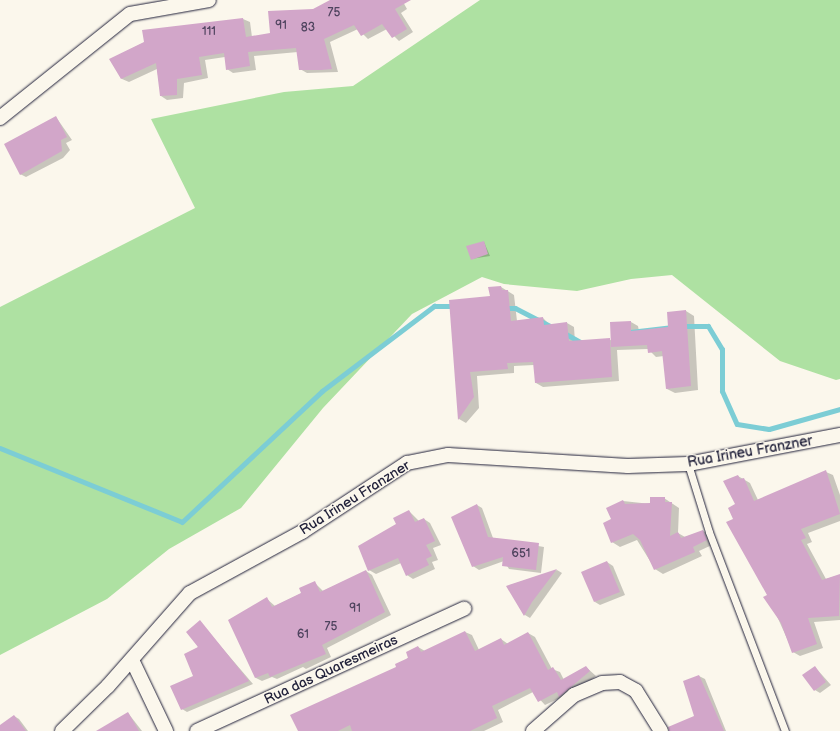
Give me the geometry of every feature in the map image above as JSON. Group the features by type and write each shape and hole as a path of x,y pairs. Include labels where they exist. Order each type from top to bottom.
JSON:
{"street":[{"path":"0,118 130,14 209,0"},
{"name":"Rua Irineu Franzner","path":"62,731 132,660 190,593 302,532 407,463 448,455 628,466 688,464 840,435"},
{"name":"Rua das Quaresmeiras","path":"198,731 464,609"},
{"path":"132,660 166,731"},
{"path":"533,731 574,695 602,683 620,682 636,691 661,731"}],"lane":[{"path":"688,464 709,532 785,731"}],"green space":[{"path":"480,0 840,0 840,379 836,380 780,361 672,275 631,279 577,291 504,284 482,277 412,314 323,408 241,508 169,549 107,599 0,655 0,307 195,208 151,119 284,92 353,86"}],"building":[{"path":"330,0 411,0 395,9 407,29 392,38 382,24 361,36 354,25 324,39 332,69 299,70 296,48 248,52 250,66 226,70 224,53 199,57 202,75 177,79 177,95 160,96 156,63 121,79 109,59 144,42 142,30 243,18 246,37 270,33 268,11 313,9"},
{"path":"56,116 67,137 61,140 62,151 20,175 4,144"},
{"path":"484,241 488,254 471,260 466,246"},
{"path":"501,286 502,290 508,290 511,321 543,317 544,325 567,322 569,341 610,338 612,377 535,383 533,362 507,363 508,369 470,372 474,397 458,420 449,300 490,296 488,287"},
{"path":"686,310 691,386 666,389 662,351 648,353 647,345 611,347 610,322 631,321 631,331 668,327 667,312"},
{"path":"826,470 840,514 801,529 806,538 801,540 822,580 840,574 839,616 808,618 817,644 792,653 781,623 763,597 767,595 726,522 733,519 728,508 735,504 723,481 738,475 740,479 744,478 754,501"},
{"path":"650,497 665,497 665,502 672,502 670,536 678,532 681,538 703,530 707,540 693,547 695,552 654,570 640,540 633,534 611,543 603,523 611,519 606,508 623,500 625,504 650,503"},
{"path":"477,504 488,537 539,543 536,570 502,566 503,557 472,567 451,517"},
{"path":"409,510 415,522 424,518 435,541 426,545 432,556 426,559 429,565 406,576 398,558 368,571 358,546 396,524 393,518"},
{"path":"607,561 620,592 594,602 581,572"},
{"path":"557,569 532,602 524,616 506,586"},
{"path":"366,570 385,612 322,645 326,654 270,677 268,673 255,678 228,620 267,597 272,607 301,593 299,588 315,581 320,592"},
{"path":"200,620 249,681 181,710 170,686 193,676 184,654 198,647 186,632"},
{"path":"465,631 475,651 501,638 504,645 528,632 548,670 553,667 561,680 586,666 590,671 559,697 557,692 538,702 530,688 492,706 497,718 470,731 352,731 350,725 338,731 298,731 290,715 396,667 395,664 408,658 406,652 418,646 421,652"},
{"path":"815,666 826,682 814,691 802,675"},
{"path":"699,675 724,731 669,731 668,727 694,716 683,681"},
{"path":"128,712 139,731 96,731"},
{"path":"14,715 26,731 0,731 0,725"}],"waterway":[{"path":"0,448 182,522 322,391 434,306 456,306"},
{"path":"504,308 515,308 552,327"},
{"path":"681,326 708,326 722,349 722,391 737,424 769,429 840,409"},
{"path":"630,332 673,327"},
{"path":"564,333 582,343"}]}
